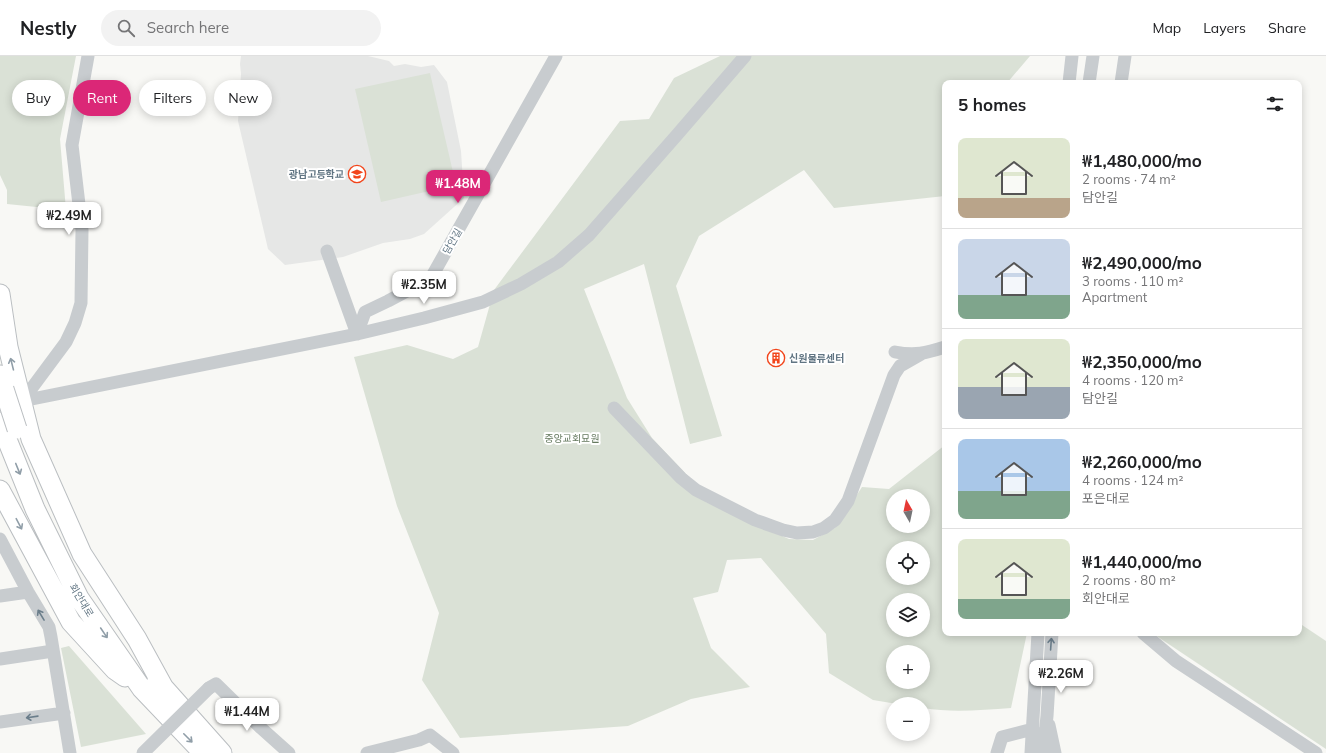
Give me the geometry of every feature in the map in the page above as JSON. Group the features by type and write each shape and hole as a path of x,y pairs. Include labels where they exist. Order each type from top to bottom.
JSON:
{"highway":[{"path":"0,294 18,405 31,439 82,554 137,639 165,690"},
{"path":"2,382 7,428"},
{"name":"회안대로","path":"7,428 35,509 76,591 142,689 203,753"},
{"name":"회안대로","path":"7,428 44,496 59,528 91,585 126,639 165,690 222,753"},
{"path":"0,490 71,622 115,670 142,689"}],"street":[{"path":"18,405 66,342 75,323 81,303 82,230 72,145 88,56"},
{"name":"담안길","path":"357,334 365,312 431,278 556,56"},
{"path":"18,405 357,334 424,318 483,302 521,284 558,262 589,235 745,56"},
{"path":"1069,80 1072,56"},
{"path":"1089,80 1093,56"},
{"path":"1121,80 1125,56"},
{"path":"327,252 357,334"},
{"path":"896,352 921,354 942,349"},
{"path":"614,408 681,478 696,490 755,520 783,530 797,533 813,532 824,528 835,520 848,502 894,375 900,366 921,354"},
{"path":"0,539 28,592 49,627 70,753"},
{"path":"0,596 28,592"},
{"path":"1031,753 1038,636"},
{"path":"1043,753 1047,716 1052,636"},
{"path":"1146,636 1176,661 1316,753"},
{"path":"0,659 53,651"},
{"path":"143,753 209,688 216,684 260,728 288,753"},
{"path":"0,722 64,713"},
{"path":"1047,716 1055,753"},
{"path":"997,753 1002,737 1033,729"},
{"path":"367,753 419,740 430,735 453,753"}],"shaded area":[{"name":"광남고등학교","path":"241,56 368,56 389,61 394,66 405,64 421,67 434,65 447,82 461,151 464,198 424,234 410,239 383,243 343,257 285,265 268,249 238,121 238,116 272,116 272,80 241,80"}],"green space":[{"path":"0,56 76,56 65,113 65,80 12,80 12,116 64,116 60,139 66,210 7,204 7,190 0,175"},
{"name":"중앙교회묘원","path":"720,56 1030,56 1010,80 942,80 942,196 834,208 804,170 699,236 676,286 722,436 690,444 644,264 584,289 627,398 652,438 690,478 706,502 789,539 813,540 835,528 862,487 889,489 942,447 942,636 1026,636 1011,708 967,711 934,710 930,709 930,697 886,697 886,702 873,700 829,673 826,634 761,558 727,560 718,592 693,598 711,648 750,687 691,699 628,726 460,738 422,680 439,613 397,506 354,357 407,345 453,359 478,347 494,290 620,121 649,119 674,78"},
{"path":"430,73 456,185 381,202 355,89"},
{"path":"1302,625 1326,641 1326,749 1156,636 1302,636"},
{"path":"69,646 146,734 81,747 61,648"}],"place":[{"name":"광남고등학교","path":"357,174"},
{"name":"신원물류센터","path":"776,358"}]}
